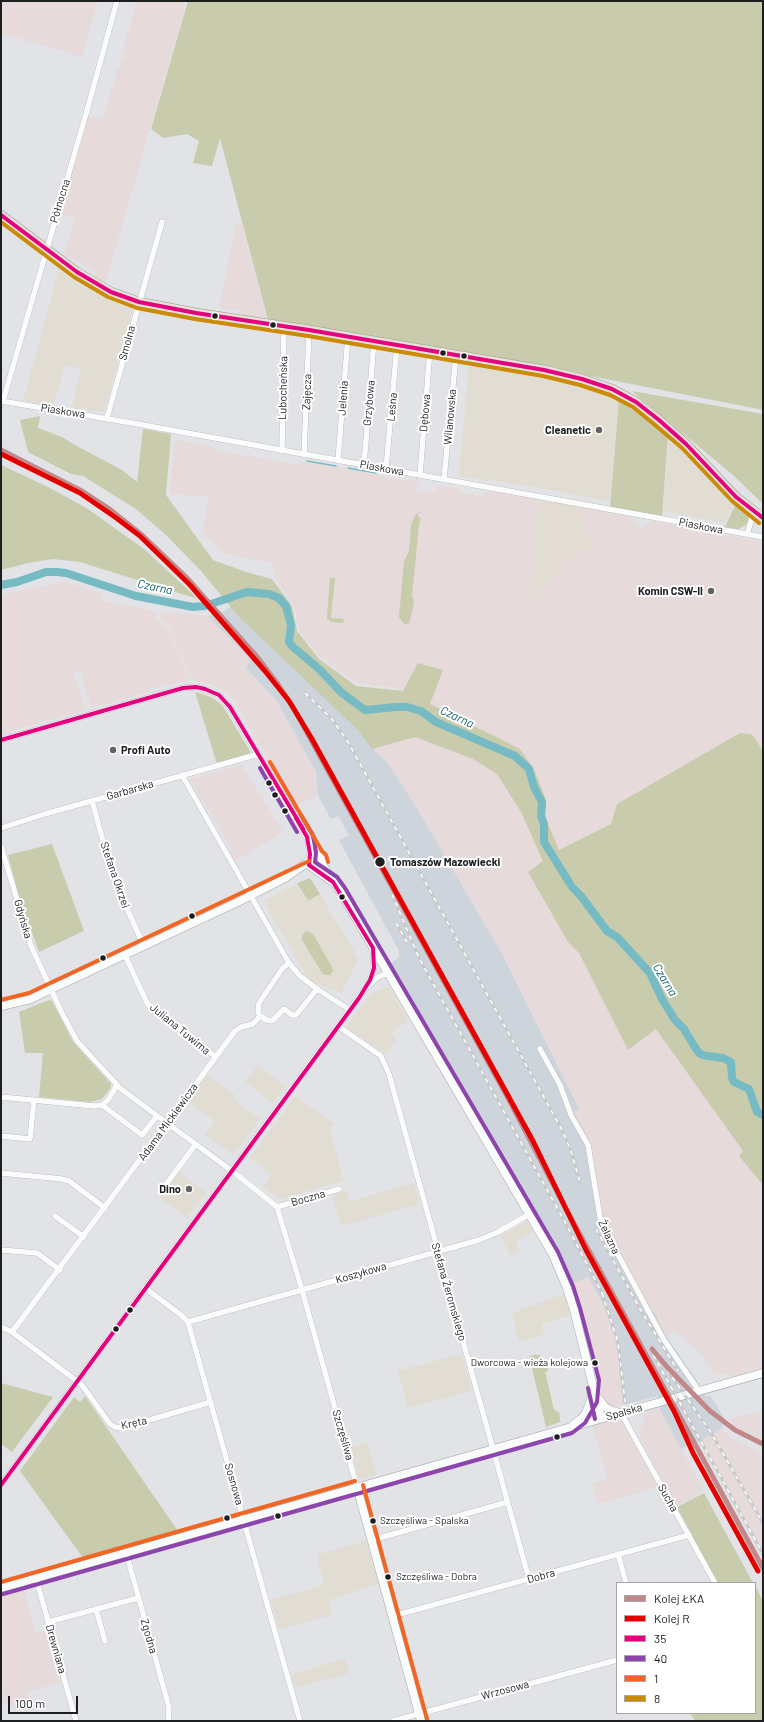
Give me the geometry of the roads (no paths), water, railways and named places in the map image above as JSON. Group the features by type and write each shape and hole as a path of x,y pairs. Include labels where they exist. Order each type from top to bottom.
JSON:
{"main road":[{"path":"1,215 46,250 96,284 123,297 139,302 196,313 430,350 560,373 598,383 625,396 648,411 672,431 736,497 763,518"}],"street":[{"name":"Północna","path":"2,401 88,107 117,1"},
{"name":"Smolna","path":"107,418 162,222"},
{"name":"Lubocheńska","path":"282,451 284,326"},
{"name":"Zajęcza","path":"304,455 309,330"},
{"name":"Jelenia","path":"338,460 348,336"},
{"name":"Grzybowa","path":"364,465 374,341"},
{"name":"Leśna","path":"386,469 397,345"},
{"name":"Dębowa","path":"420,475 430,350"},
{"name":"Wilanowska","path":"444,479 456,355"},
{"name":"Piaskowa","path":"2,401 107,418 304,455 763,537"},
{"path":"747,534 754,512"},
{"path":"1,740 177,690 196,687 216,693 226,702 259,754 307,837 314,862 333,882 387,971 530,1214 553,1256 567,1288 579,1325 602,1418"},
{"name":"Garbarska","path":"1,828 259,754"},
{"path":"182,775 289,963 300,976 350,1010"},
{"name":"Stefana Okrzei","path":"92,801 109,862 120,894 144,946"},
{"name":"Gdyńska","path":"1,846 31,946 77,1041 117,1085 232,1171"},
{"path":"1,1006 31,999 51,990 250,896 314,862"},
{"path":"1,1485 365,989 372,975 374,959 373,948"},
{"name":"Juliana Tuwima","path":"125,955 151,1008 216,1057"},
{"path":"289,963 282,969 259,1003 258,1012 260,1016 272,1021 284,1009 292,1015 296,1015 317,989"},
{"path":"372,975 376,971 387,971"},
{"path":"365,989 387,971"},
{"name":"Adama Mickiewicza","path":"12,1332 60,1270 235,1031 241,1027 253,1024 260,1016"},
{"name":"Stefana Żeromskiego","path":"338,1026 377,1053 383,1060 438,1251 529,1579"},
{"name":"Żelazna","path":"540,1049 560,1085 571,1114 588,1145 601,1223 664,1340 699,1391"},
{"path":"1,1097 94,1106 102,1105 108,1100 117,1085"},
{"path":"1,1136 30,1138 34,1100"},
{"path":"102,1105 142,1135 157,1116"},
{"path":"161,1192 196,1144"},
{"path":"232,1171 277,1207"},
{"path":"1,1173 69,1181 105,1208"},
{"name":"Boczna","path":"277,1207 339,1189"},
{"name":"Szczęśliwa","path":"277,1207 302,1290 420,1717"},
{"name":"Koszykowa","path":"188,1322 489,1236 530,1214"},
{"path":"55,1216 84,1237"},
{"path":"1,1250 37,1253 60,1270"},
{"path":"145,1288 188,1322"},
{"name":"Sosnowa","path":"188,1322 300,1721"},
{"path":"1,1327 12,1332 77,1381"},
{"name":"Spalska","path":"1,1588 763,1373"},
{"name":"Kręta","path":"77,1381 82,1385 110,1424 117,1428 211,1402"},
{"path":"570,1427 581,1419 588,1407 591,1400 593,1382"},
{"path":"596,1395 605,1407 612,1411 621,1413"},
{"name":"Sucha","path":"621,1413 714,1582"},
{"path":"372,1540 508,1502"},
{"name":"Dobra","path":"393,1616 689,1535"},
{"name":"Zgodna","path":"126,1552 169,1708 168,1721"},
{"path":"618,1554 626,1582"},
{"name":"Drewniana","path":"36,1578 76,1721"},
{"path":"48,1622 138,1598"},
{"path":"96,1609 105,1641"},
{"name":"Wrzosowa","path":"393,1721 420,1717 616,1660"}],"waterway":[{"path":"307,461 336,466"},
{"path":"348,468 376,473"},
{"name":"Czarna","path":"1,585 17,582 46,572 66,573 136,596 193,607 205,606 247,592 269,594 279,598 286,606 291,625 289,642 293,647 318,668 342,693 365,710 407,707 421,711 436,722 515,756 529,769 534,787 542,802 541,816 544,824 544,842 572,887 581,896 607,931 617,937 650,973 662,999 675,1020 684,1029 700,1054 723,1058 731,1062 732,1078 734,1082 749,1089 757,1112 763,1115"}],"railway":[{"path":"305,693 331,718 348,742 562,1130 571,1151 581,1186"},
{"path":"392,894 419,958 566,1224 604,1297"},
{"path":"396,923 407,942"},
{"path":"596,1229 640,1309 678,1371"},
{"path":"602,1293 618,1342 625,1402"},
{"path":"649,1347 763,1554"},
{"path":"667,1370 710,1431 763,1523"}],"rail line":[{"name":"ŁKA","path":"1,450 82,491 108,508 142,535 186,577 258,658 277,683 293,707 508,1098 566,1209 763,1568"},
{"name":"R","path":"1,454 80,493 140,536 190,585 265,671 289,701 312,739 533,1141 586,1250 674,1411 693,1453 758,1571"},
{"name":"ŁKA","path":"652,1349 668,1368 710,1411 735,1430 763,1444"}],"place":[{"name":"Cleanetic","path":"599,430"},
{"name":"Komin CSW-II","path":"711,591"},
{"name":"Profi Auto","path":"113,750"},
{"name":"Tomaszów Mazowiecki","path":"380,862"},
{"name":"Dino","path":"189,1189"},
{"name":"Dworcowa - wieża kolejowa","path":"595,1363"},
{"name":"Szczęśliwa - Spalska","path":"373,1521"},
{"name":"Szczęśliwa - Dobra","path":"388,1577"}]}
